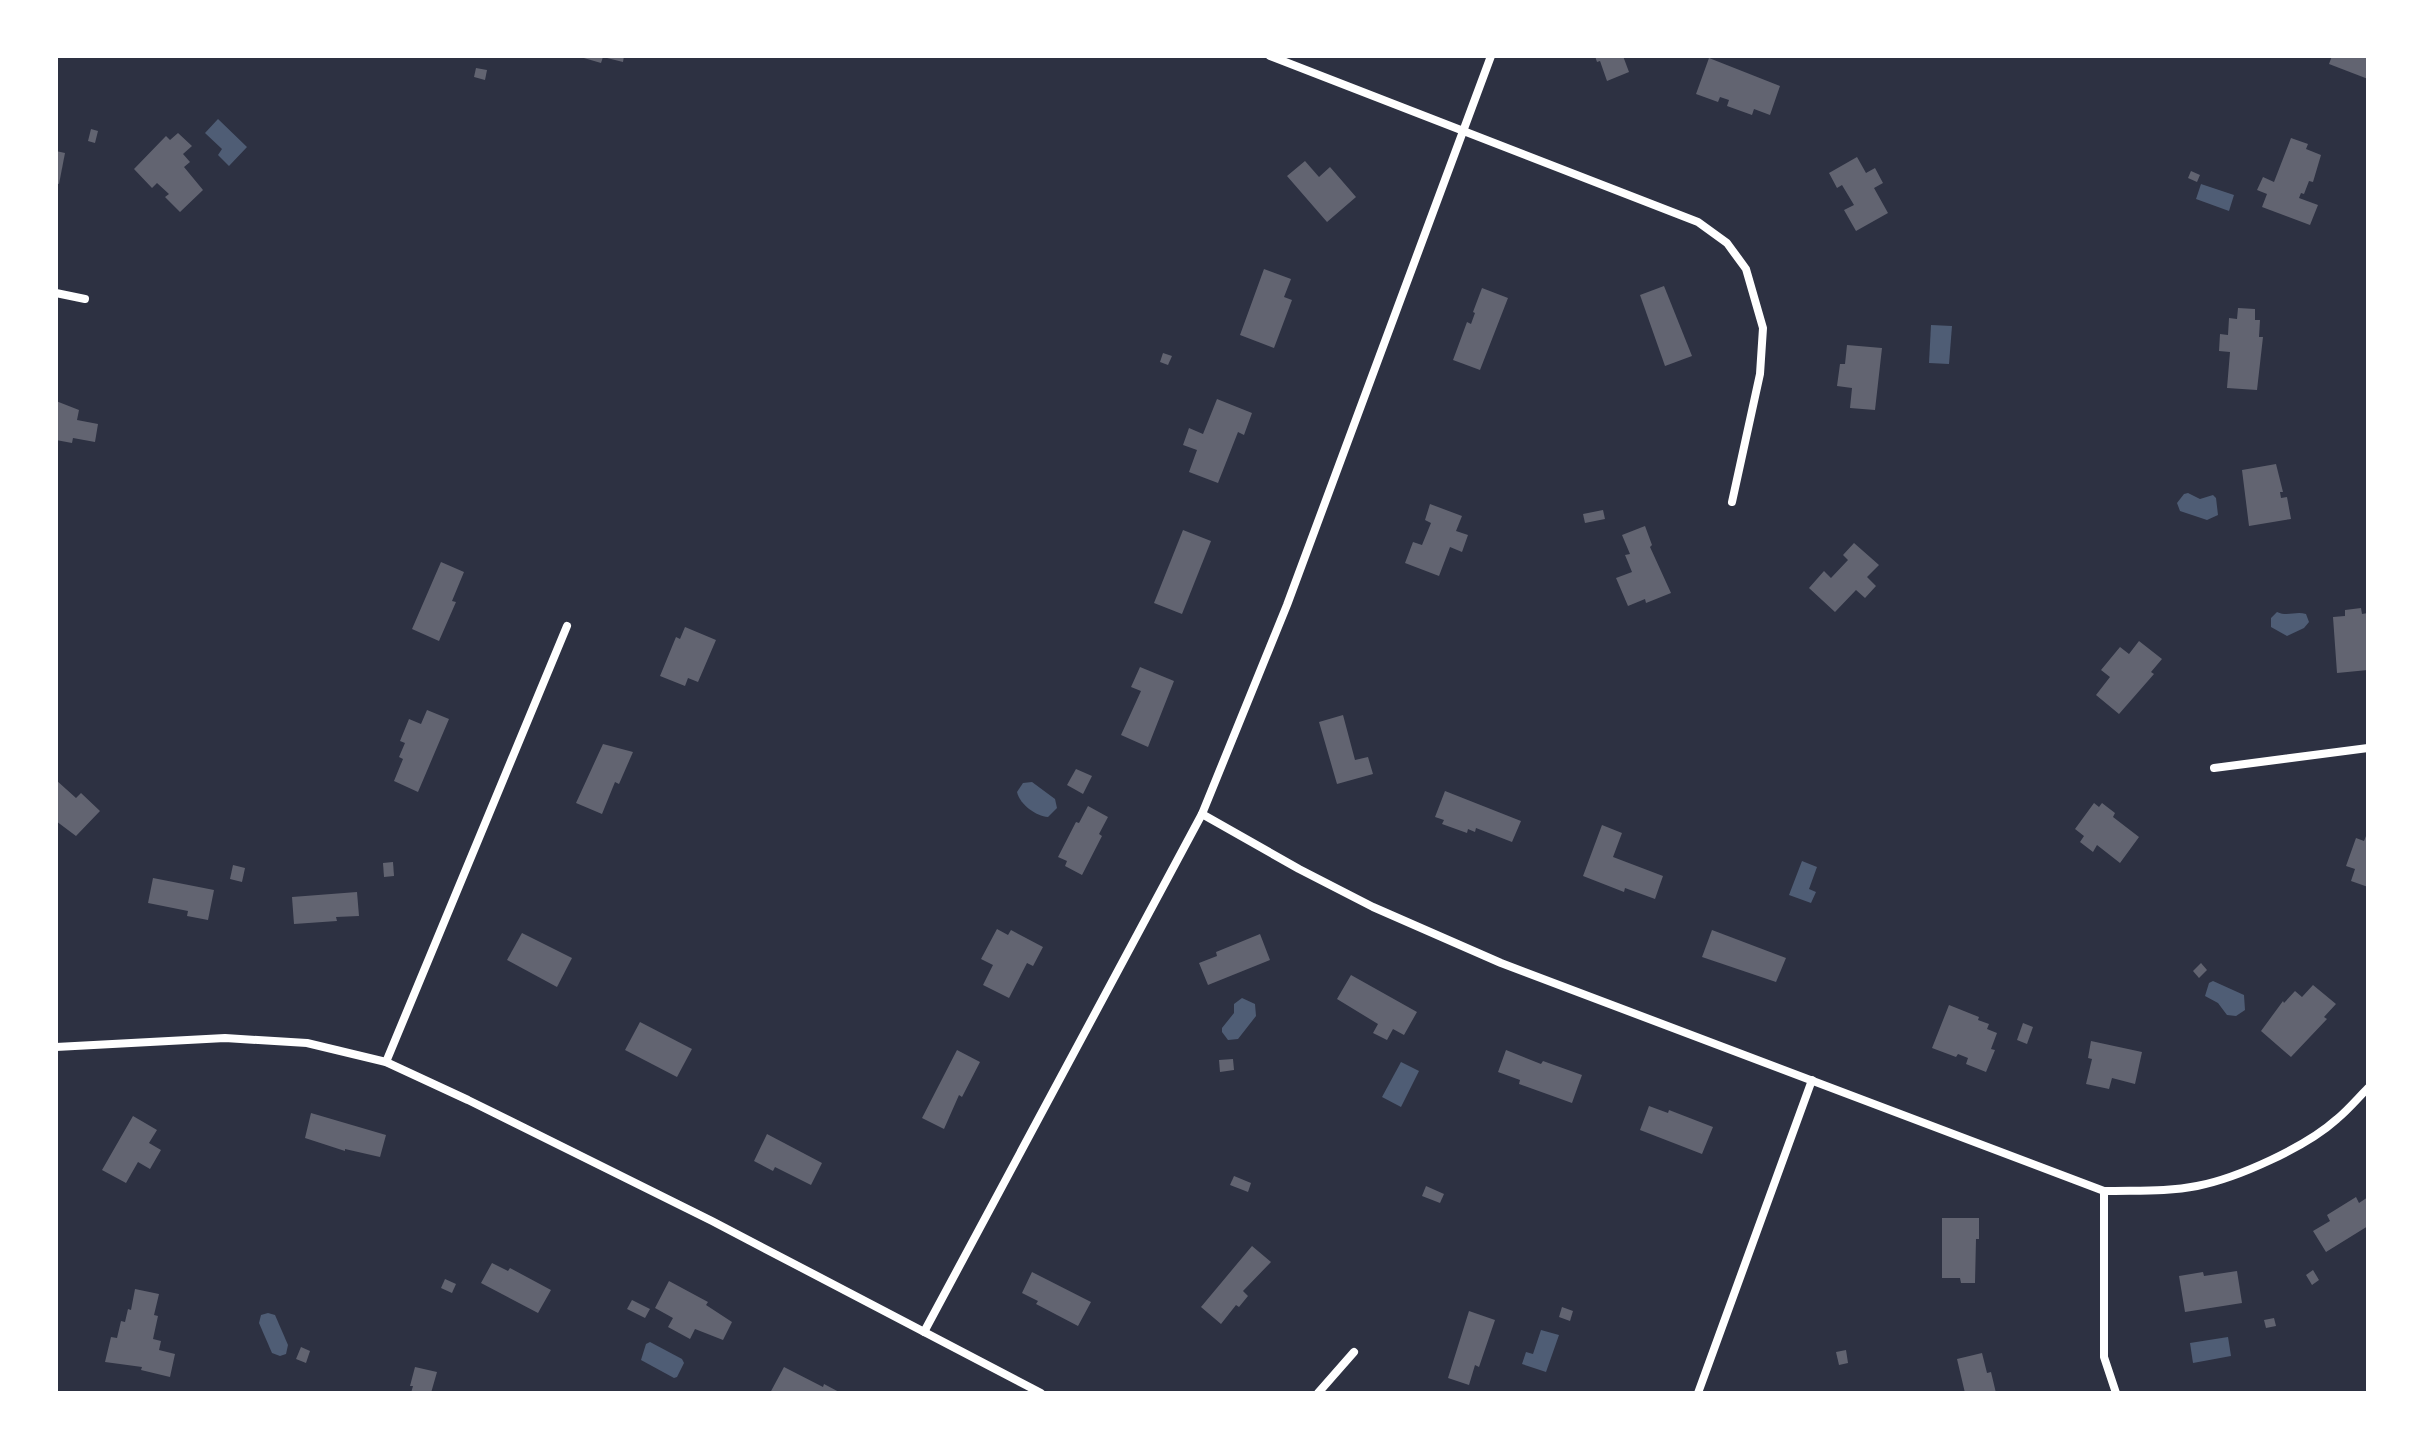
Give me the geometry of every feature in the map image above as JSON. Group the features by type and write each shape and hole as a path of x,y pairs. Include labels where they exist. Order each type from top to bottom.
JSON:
{"street":[{"path":"1270,56 1698,222 1727,243 1746,269 1763,328 1760,374 1732,502"},
{"path":"924,1332 1202,814 1287,605 1491,56"},
{"path":"56,293 85,299"},
{"path":"386,1062 567,626"},
{"path":"2214,768 2368,748"},
{"path":"1202,814 1373,907 1501,963 2104,1191 2198,1186 2235,1175 2302,1143 2336,1120 2368,1088"},
{"path":"56,1047 238,1039 307,1043 386,1062 712,1221 1041,1393"},
{"path":"1698,1393 1812,1080"},
{"path":"2104,1191 2104,1357 2116,1393"},
{"path":"1318,1393 1354,1352"}],"water":[{"path":"218,119 247,147 229,166 218,155 222,149 205,133"},
{"path":"2201,184 2234,195 2229,211 2196,199"},
{"path":"1931,325 1952,326 1949,364 1929,363"},
{"path":"2188,493 2200,499 2213,495 2218,515 2207,520 2180,511 2177,503"},
{"path":"2277,612 2306,614 2309,622 2287,636 2271,627 2271,618"},
{"path":"1032,782 1055,799 1057,808 1048,817 1029,809 1019,797 1017,792 1023,783"},
{"path":"1802,861 1817,867 1809,889 1816,892 1811,903 1789,895"},
{"path":"2213,981 2244,995 2245,1010 2236,1016 2227,1015 2218,1003 2205,996 2209,983"},
{"path":"1242,998 1255,1004 1256,1016 1238,1039 1228,1040 1222,1028 1234,1013 1234,1004"},
{"path":"1401,1062 1419,1071 1401,1107 1382,1097"},
{"path":"261,1315 275,1315 288,1345 286,1354 280,1356 272,1353 259,1323"},
{"path":"1541,1330 1559,1335 1546,1372 1522,1364 1526,1352 1533,1354"},
{"path":"2228,1337 2231,1356 2193,1363 2190,1343"},
{"path":"650,1342 682,1359 684,1363 677,1377 641,1360 646,1344"}],"building":[{"path":"577,56 624,56 623,62 603,57 601,63"},
{"path":"1595,56 1623,56 1629,72 1607,81"},
{"path":"2332,56 2368,56 2368,79 2329,64"},
{"path":"1709,58 1780,86 1770,115 1754,109 1752,115 1727,106 1729,100 1720,97 1718,102 1696,94"},
{"path":"476,68 487,70 485,80 474,77"},
{"path":"91,129 98,131 95,143 88,141"},
{"path":"178,133 192,146 183,154 190,162 184,167 203,190 180,212 165,197 169,194 157,183 152,188 134,169 166,136 170,140"},
{"path":"2291,138 2308,144 2306,149 2321,155 2313,182 2309,181 2299,198 2318,205 2310,225 2262,207 2267,194 2257,190 2263,177 2274,182"},
{"path":"56,151 65,153 59,184 56,183"},
{"path":"1857,157 1866,173 1875,168 1883,183 1874,188 1888,213 1856,231 1844,210 1854,205 1842,185 1837,188 1829,173"},
{"path":"1305,161 1319,177 1330,167 1356,197 1327,222 1287,176"},
{"path":"2191,171 2200,175 2197,182 2188,178"},
{"path":"1264,269 1291,279 1284,297 1292,300 1274,348 1240,335"},
{"path":"1664,286 1692,356 1665,366 1640,295"},
{"path":"1482,288 1508,298 1480,370 1453,360 1467,322 1471,324"},
{"path":"2238,308 2255,309 2255,320 2260,320 2259,337 2263,337 2257,390 2227,388 2230,352 2219,351 2220,334 2228,335 2229,318 2237,319"},
{"path":"1847,345 1882,348 1875,410 1850,408 1852,388 1837,386 1840,364 1845,364"},
{"path":"1163,353 1172,356 1168,365 1160,362"},
{"path":"1217,399 1252,413 1244,435 1238,432 1218,483 1189,472 1197,450 1183,445 1189,428 1203,434"},
{"path":"56,401 79,410 77,420 98,424 95,442 73,438 72,443 56,440"},
{"path":"2276,464 2283,492 2280,492 2281,498 2287,497 2291,519 2249,526 2242,470"},
{"path":"1430,504 1462,516 1456,531 1468,535 1462,552 1450,547 1439,576 1405,563 1413,542 1422,545 1431,523 1425,520"},
{"path":"1603,510 1605,519 1585,523 1583,514"},
{"path":"1645,526 1652,545 1650,547 1671,593 1628,606 1616,578 1632,572 1625,555 1630,554 1622,535"},
{"path":"1183,530 1211,541 1182,614 1154,603"},
{"path":"1854,543 1879,565 1867,577 1876,586 1865,598 1856,590 1835,612 1809,588 1824,571 1831,578 1848,560 1843,555"},
{"path":"441,562 464,572 452,601 456,602 439,641 412,629"},
{"path":"2361,608 2362,614 2368,613 2368,670 2337,673 2333,617 2345,616 2345,610"},
{"path":"685,627 716,640 698,682 688,678 685,686 660,676 676,637 680,639"},
{"path":"2139,641 2162,659 2151,672 2154,674 2119,714 2096,695 2110,677 2101,670 2120,647 2129,654"},
{"path":"1140,667 1174,681 1148,747 1121,735 1141,691 1131,687"},
{"path":"427,710 449,719 418,792 394,781 403,759 399,757 405,743 400,741 409,719 421,724"},
{"path":"1343,715 1355,760 1368,757 1373,774 1337,784 1319,722"},
{"path":"603,744 633,752 619,784 615,782 602,814 576,803"},
{"path":"1076,769 1092,776 1083,794 1067,785"},
{"path":"56,780 76,798 81,793 100,811 76,836 56,821"},
{"path":"1445,791 1521,821 1512,842 1476,828 1475,832 1468,829 1467,833 1442,824 1444,820 1435,817"},
{"path":"2094,803 2099,807 2102,803 2115,813 2113,817 2139,837 2120,863 2097,845 2093,852 2080,842 2084,836 2075,829"},
{"path":"1088,806 1108,817 1082,875 1065,866 1067,861 1058,857"},
{"path":"1602,825 1622,833 1613,857 1663,876 1655,899 1625,888 1624,892 1583,876"},
{"path":"2368,831 2368,887 2351,881 2355,869 2346,866 2356,838 2364,841"},
{"path":"393,862 394,876 384,877 383,863"},
{"path":"233,865 245,868 242,882 230,879"},
{"path":"153,878 214,890 208,920 187,916 188,911 148,903"},
{"path":"357,892 359,916 294,924 292,897"},
{"path":"997,929 1008,935 1011,930 1043,947 1033,966 1027,963 1009,998 983,985 993,965 981,959"},
{"path":"1712,930 1786,958 1776,982 1702,957"},
{"path":"522,933 572,958 557,987 507,960"},
{"path":"1260,934 1270,960 1208,985 1199,963 1217,956 1216,952"},
{"path":"2201,963 2207,970 2199,978 2193,971"},
{"path":"1351,975 1417,1012 1404,1035 1393,1029 1387,1040 1373,1033 1378,1024 1337,999"},
{"path":"2313,985 2336,1004 2324,1017 2327,1019 2291,1057 2261,1031 2283,1001 2295,991 2302,997"},
{"path":"1949,1005 1979,1017 1978,1020 1989,1024 1987,1029 1997,1033 1991,1049 1995,1050 1986,1072 1966,1064 1968,1058 1932,1048"},
{"path":"640,1022 692,1049 677,1077 625,1050"},
{"path":"2023,1023 2033,1027 2027,1044 2017,1040"},
{"path":"2091,1041 2142,1052 2135,1084 2112,1078 2109,1089 2086,1084 2092,1059 2088,1058"},
{"path":"957,1050 980,1062 962,1097 959,1095 944,1129 922,1118"},
{"path":"1506,1050 1582,1075 1572,1103 1519,1084 1520,1080 1498,1072"},
{"path":"1233,1059 1234,1070 1220,1072 1219,1060"},
{"path":"1649,1106 1668,1113 1669,1110 1713,1127 1702,1154 1640,1130"},
{"path":"311,1113 386,1135 380,1157 345,1151 305,1138"},
{"path":"133,1116 157,1130 149,1143 161,1150 150,1169 138,1162 126,1183 102,1170"},
{"path":"767,1134 822,1163 811,1185 775,1167 773,1171 754,1161"},
{"path":"1234,1176 1251,1183 1248,1192 1230,1185"},
{"path":"1426,1186 1444,1194 1440,1203 1422,1196"},
{"path":"2356,1197 2359,1203 2368,1197 2368,1226 2326,1252 2313,1231 2330,1221 2327,1215"},
{"path":"1942,1218 1979,1218 1975,1283 1961,1283 1960,1278 1942,1278"},
{"path":"1252,1246 1271,1262 1243,1291 1248,1296 1221,1324 1201,1307"},
{"path":"492,1263 508,1271 510,1268 551,1290 538,1313 481,1283"},
{"path":"2313,1270 2319,1280 2312,1285 2306,1275"},
{"path":"2237,1271 2242,1303 2185,1312 2179,1276"},
{"path":"1032,1272 1091,1302 1078,1326 1022,1293"},
{"path":"445,1279 456,1284 452,1293 441,1288"},
{"path":"669,1281 708,1302 706,1305 732,1322 723,1340 695,1329 690,1339 668,1327 673,1318 655,1308"},
{"path":"135,1289 159,1294 153,1339 161,1341 159,1350 175,1354 170,1377 141,1370 142,1367 105,1362 111,1337 117,1338 121,1321 125,1322 128,1309 131,1310"},
{"path":"632,1300 650,1309 645,1318 627,1309"},
{"path":"1562,1307 1573,1311 1570,1321 1559,1317"},
{"path":"1469,1311 1495,1320 1479,1367 1475,1365 1469,1385 1448,1378"},
{"path":"2274,1318 2276,1326 2266,1328 2264,1320"},
{"path":"301,1347 310,1351 306,1363 296,1359"},
{"path":"1846,1350 1848,1363 1839,1365 1836,1352"},
{"path":"1982,1353 1996,1393 1965,1393 1957,1359"},
{"path":"415,1367 437,1372 431,1393 411,1393"},
{"path":"784,1367 823,1387 824,1384 841,1393 770,1393"}]}
